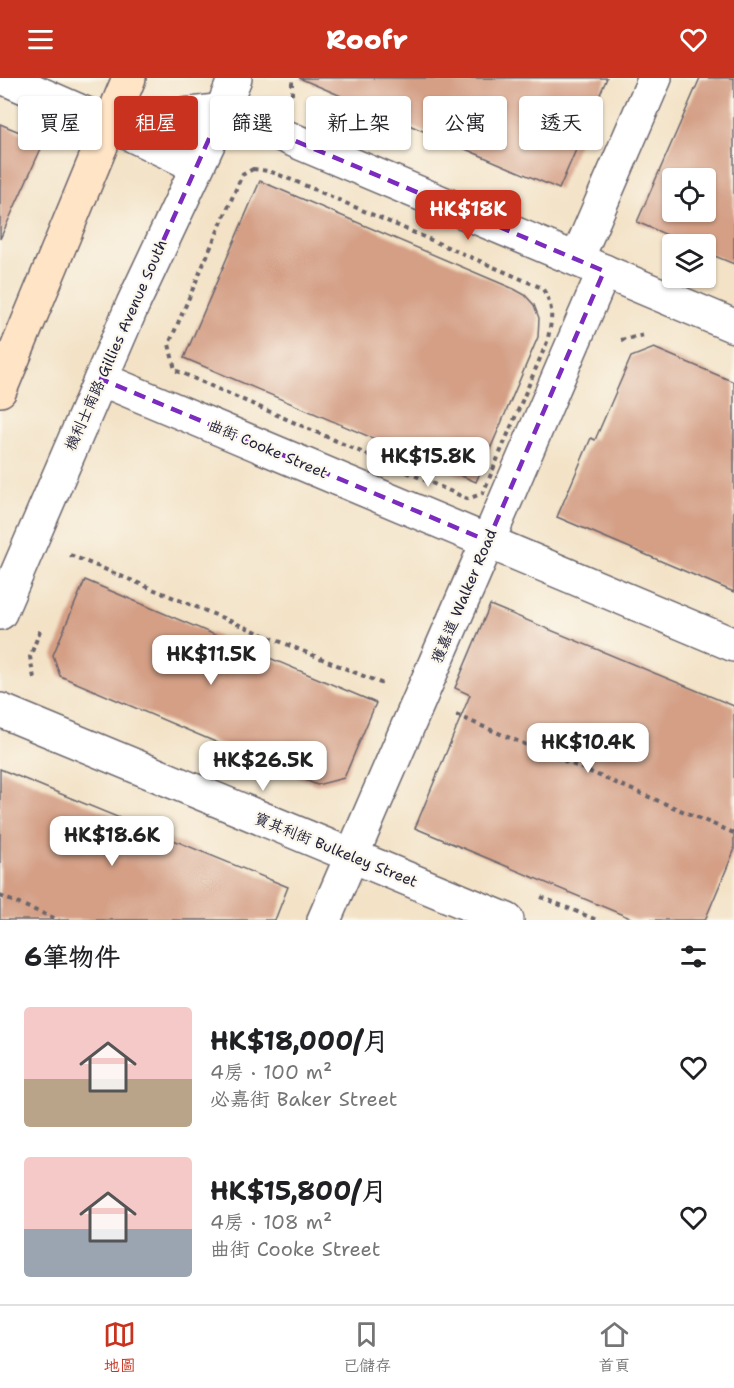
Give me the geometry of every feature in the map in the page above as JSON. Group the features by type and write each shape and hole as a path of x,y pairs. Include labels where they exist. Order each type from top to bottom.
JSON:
{"main road":[{"path":"0,390 129,78"}],"street":[{"path":"4,78 197,166"},
{"name":"機利士南路 Gillies Avenue South","path":"228,96 235,78"},
{"name":"獲嘉道 Walker Road","path":"324,920 488,541 591,265 655,78"},
{"path":"109,124 210,111"},
{"name":"機利士南路 Gillies Avenue South","path":"0,613 101,379 210,137"},
{"path":"294,140 734,326"},
{"name":"曲街 Cooke Street","path":"101,379 734,645"},
{"name":"寶其利街 Bulkeley Street","path":"0,710 507,920"}],"path":[{"path":"253,169 269,171 542,288 551,300 552,319 547,342 483,493 468,499 175,370 169,344 242,175 253,169"},
{"path":"613,343 627,337 646,335"},
{"path":"66,566 74,545"},
{"path":"36,680 31,674 30,657 42,627"},
{"path":"0,896 59,920"}],"highlighted area":[{"path":"222,110 604,271 488,541 101,379"}],"building":[{"path":"299,78 607,78 599,96 519,96 519,150 576,150 559,189 468,150 507,150 507,96 423,96 423,131 411,126 411,96 341,96"},
{"path":"700,78 734,78 734,264 716,257 716,234 665,234 637,222"},
{"path":"0,124 18,131 18,150 40,150 0,239"},
{"path":"260,181 514,289 525,295 534,305 539,318 538,337 476,482 184,358"},
{"path":"654,348 734,382 734,592 557,517 591,438 595,440 631,357"},
{"path":"85,580 376,703 344,778 317,785 60,676 53,655"},
{"path":"490,605 734,706 734,851 705,920 635,920 415,828 470,695 455,688"},
{"path":"0,769 288,887 275,920 0,920"}]}
